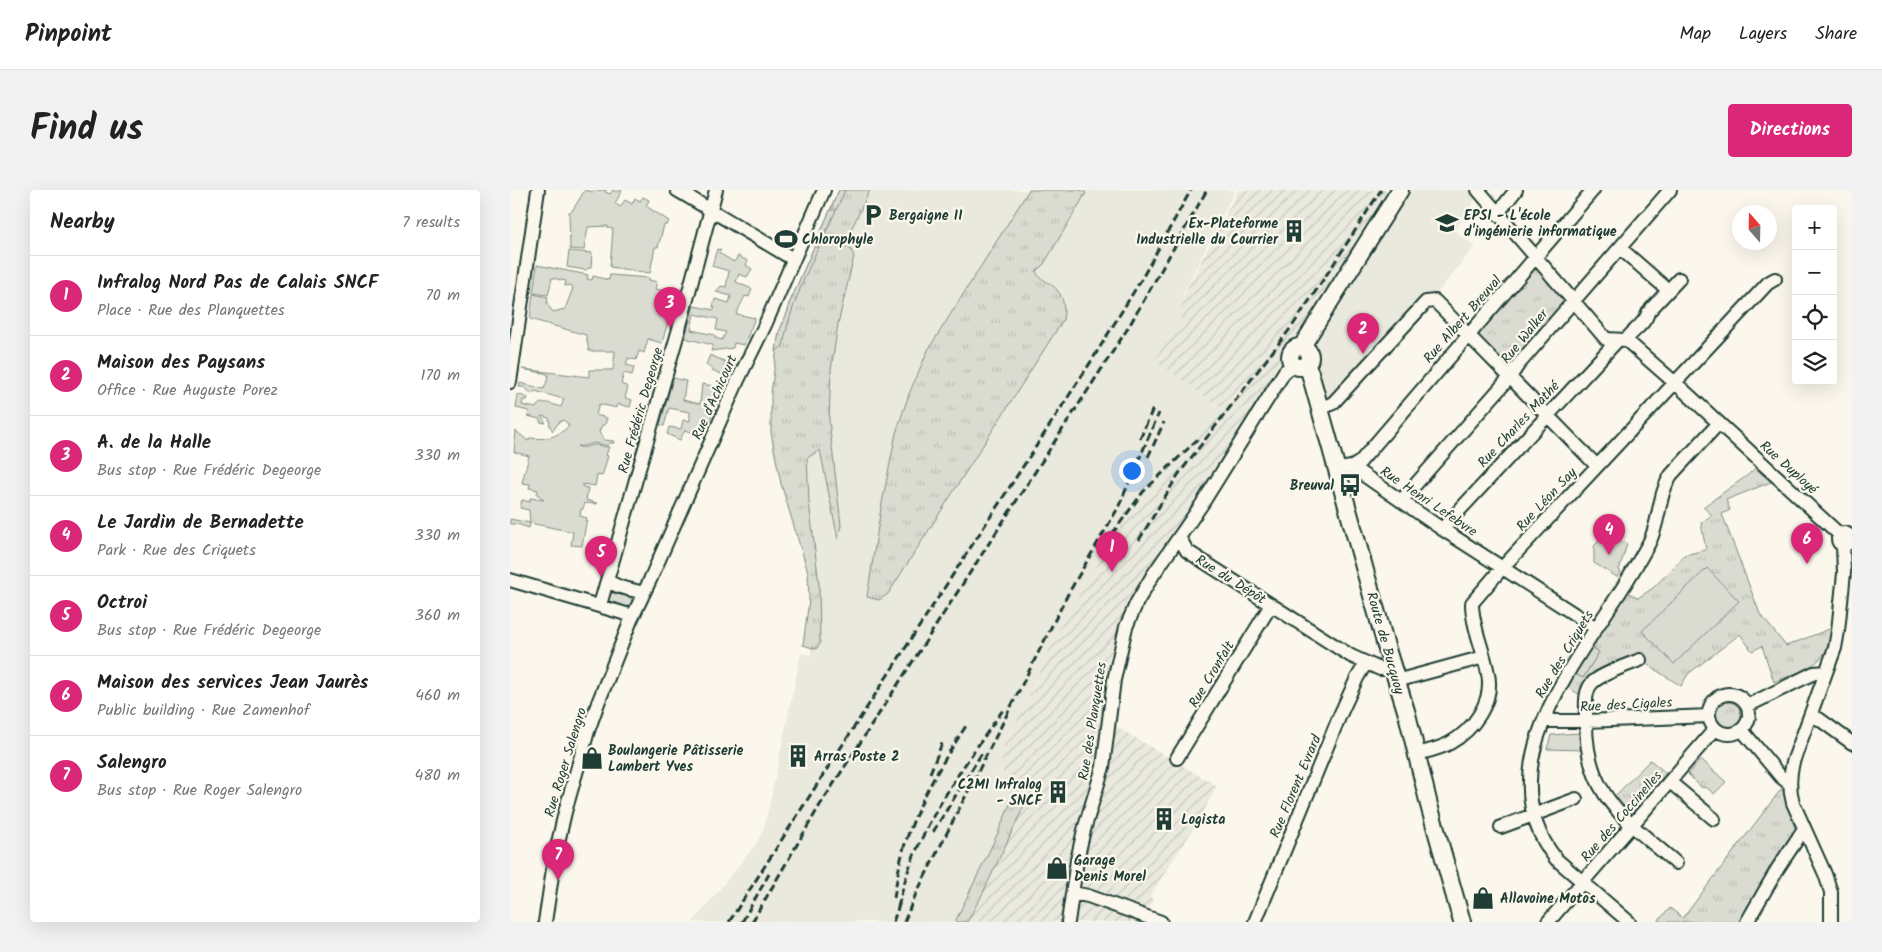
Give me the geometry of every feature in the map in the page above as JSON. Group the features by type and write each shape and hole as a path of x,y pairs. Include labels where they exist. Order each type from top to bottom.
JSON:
{"main road":[{"path":"1300,365 1291,360 1291,354 1297,348 1303,348 1322,312 1400,190"},
{"name":"Route de Bucquoy","path":"1300,365 1310,373 1320,409 1344,468 1429,806 1462,922"}],"street":[{"path":"510,382 538,190"},
{"path":"676,190 793,259"},
{"name":"Rue Frédéric Degeorge","path":"600,605 679,329 716,190"},
{"name":"Rue d'Achicourt","path":"633,616 824,190"},
{"name":"Rue Duployé","path":"1478,190 1606,339 1621,340 1675,383 1846,538"},
{"path":"1498,213 1516,190"},
{"name":"Rue Albert Breuval","path":"1344,468 1360,462 1593,190"},
{"name":"Rue Walker","path":"1401,500 1510,377 1573,300 1670,190"},
{"path":"1620,248 1668,290"},
{"name":"Rue Charles Mathé","path":"1442,529 1621,340 1646,319 1650,311 1679,279"},
{"name":"Rue Léon Say","path":"1417,754 1450,742 1472,724 1481,712 1490,689 1489,676 1472,615 1472,603 1502,568 1768,283 1775,279"},
{"path":"1320,409 1333,403 1426,302 1435,301 1597,466"},
{"path":"1179,537 1202,504 1285,372 1300,365"},
{"name":"Rue des Criquets","path":"1630,922 1556,859 1547,847 1538,827 1530,792 1533,754 1544,721 1562,683 1622,589 1650,540 1665,484 1719,423"},
{"name":"Rue Henri Lefebvre","path":"1344,468 1401,500 1442,529 1596,628"},
{"name":"Rue du Dépôt","path":"1179,537 1187,551 1351,656 1395,675"},
{"name":"Rue des Planquettes","path":"1068,922 1084,830 1103,766 1114,680 1123,636 1137,602 1179,537"},
{"path":"1831,922 1831,892 1825,874 1793,803 1790,792 1790,775 1826,672 1838,631 1846,538"},
{"path":"510,580 633,616"},
{"path":"607,581 644,594"},
{"name":"Rue Cronfalt","path":"1177,758 1272,605"},
{"name":"Rue Roger Salengro","path":"546,922 555,856 565,812 588,731 633,616"},
{"path":"1395,675 1484,657"},
{"path":"1640,660 1599,678 1592,684 1586,695 1587,744 1591,763 1609,802 1632,826 1676,863"},
{"name":"Rue Florent Evrard","path":"1255,922 1340,716 1366,663"},
{"path":"1747,706 1814,673 1826,672"},
{"path":"1726,694 1736,696 1745,702 1747,706 1749,717 1742,730 1737,733 1725,734 1715,729 1709,716 1712,702 1716,699 1726,694"},
{"name":"Rue des Cigales","path":"1544,721 1709,716"},
{"path":"1810,716 1818,719 1852,743"},
{"name":"Rue des Coccinelles","path":"1548,922 1715,729"},
{"path":"1742,730 1781,777 1790,784"},
{"path":"1670,782 1714,819"},
{"path":"1501,827 1535,816 1576,799"},
{"path":"1747,922 1778,868 1804,829"},
{"path":"1073,893 1088,896 1160,922"}],"shaded area":[{"path":"845,190 1235,190 1182,296 1181,321 1155,360 1222,409 1041,668 1027,701 1000,753 1026,796 967,922 693,922 757,843 764,827 770,802 801,653 811,655 811,648 803,645 809,600 808,572 781,484 772,447 771,393 776,351"},
{"path":"1238,190 1400,190 1303,348 1301,356 1137,602 1109,726 1117,727 1217,786 1199,820 1150,896 1153,901 1145,916 1161,922 967,922 981,897 1026,796 1016,798 1005,782 1000,753 1027,701 1056,634 1123,522 1222,409 1154,360 1181,321 1181,300"},
{"path":"1400,190 1478,190 1480,192 1455,231 1475,246 1434,297 1320,409 1306,365 1301,356 1303,348"}],"green space":[{"path":"585,190 593,192 594,190 606,190 605,192 610,194 613,190 617,192 620,190 622,191 615,203 620,207 625,200 632,204 635,198 640,201 643,197 649,200 646,206 669,221 667,225 664,225 658,247 655,247 650,273 610,267 613,229 608,228 608,226 588,227 584,250 570,249 569,212 572,211"},
{"path":"839,190 870,190 846,240 854,256 838,324 831,370 829,420 841,525 838,539 820,450 807,458 809,502 819,584 820,644 816,649 803,645 809,600 808,572 781,484 771,433 771,393 779,332 789,304"},
{"path":"839,190 845,190 801,287 787,326 783,346 776,351 779,332 789,304"},
{"path":"1029,190 1081,190 1086,193 1044,264 1036,271 1040,278 1052,285 1062,298 1064,308 1063,320 888,594 879,600 867,597 881,508 896,433 909,394 928,350"},
{"path":"717,249 721,250 719,253 734,262 738,256 748,261 746,265 752,269 747,277 739,274 736,282 752,289 749,297 745,296 736,314 755,318 744,345 734,343 733,348 711,351 713,345 685,338 694,306 714,310 715,299 729,303 731,296 716,292 721,286 726,287 729,271 712,266","holes":["694,314 718,319 716,330 726,332 722,340 715,338 715,335 691,330"]},
{"path":"569,251 592,253 591,267 585,270 567,267"},
{"path":"537,265 588,275 587,279 592,280 593,276 609,280 610,275 649,278 649,280 657,282 655,289 676,293 662,343 648,339 644,353 639,351 636,360 628,358 626,365 634,367 632,375 624,373 621,384 628,387 625,398 632,400 630,407 618,404 617,408 599,404 596,415 607,418 605,425 602,425 599,432 604,440 614,441 614,443 606,445 595,443 577,446 583,447 598,445 609,447 602,476 597,475 595,486 583,484 583,487 588,488 586,500 597,504 585,503 583,509 581,509 580,516 587,518 582,546 571,545 573,532 530,523 529,510 520,508 522,500 530,502 530,498 544,500 537,494 538,490 529,488 530,484 522,483 529,456 514,452 516,431 528,441 530,438 542,439 551,437 569,426 563,420 558,423 553,431 549,418 541,416 546,423 540,422 540,419 528,416 529,411 516,408 518,394 528,398 523,400 522,405 536,408 541,403 561,407 564,399 535,391 532,394 524,387 519,387 520,383 544,389 547,381 548,374 522,369 589,377 589,370 613,370 615,351 589,351 586,335 530,319 533,294 548,297 547,304 553,312 565,309 573,288 571,285 565,286 566,281 552,278 548,295 533,293"},
{"path":"1534,267 1537,268 1565,303 1510,368 1507,368 1476,334"},
{"path":"710,355 726,362 724,366 729,369 726,376 706,365"},
{"path":"673,378 686,381 683,400 700,404 702,384 724,388 703,436 685,430 680,440 667,434 669,427 681,429 683,420 690,421 690,412 669,408 664,426 660,425"},
{"path":"1755,468 1771,482 1726,500 1730,510 1722,514 1760,614 1786,646 1832,628 1828,646 1821,658 1810,667 1774,682 1762,646 1752,651 1740,634 1688,674 1681,686 1640,660 1582,696 1567,687 1575,674 1583,678 1599,652 1592,647 1626,591 1638,598 1653,588 1684,555 1706,550 1701,523 1712,515 1703,507"},
{"path":"510,519 530,523 529,528 510,524"},
{"path":"1607,533 1627,544 1619,570 1621,572 1617,577 1594,563 1594,546"},
{"path":"1707,568 1739,601 1674,664 1642,631"},
{"path":"611,593 630,596 633,604 624,609 607,602 608,596"},
{"path":"1592,647 1599,652 1583,678 1575,674"},
{"path":"1728,702 1737,706 1741,715 1737,724 1728,728 1719,724 1715,715 1719,706"},
{"path":"1579,733 1582,750 1547,749 1551,735"},
{"path":"1701,759 1726,782 1714,794 1707,788 1701,787 1688,774"},
{"path":"1650,760 1666,773 1631,814 1624,812 1611,800"},
{"path":"1782,788 1796,832 1742,922 1657,922 1670,908 1683,918"},
{"path":"1026,796 1023,808 981,897 967,922 955,922 1010,804 1016,798"}],"railway":[{"path":"729,922 1092,360 1141,280 1191,190"},
{"path":"752,922 820,805 1128,328 1207,190"},
{"path":"1139,540 1178,475 1293,325 1381,190"},
{"path":"1140,439 1154,406"},
{"path":"904,922 915,896 1068,594 1118,508 1159,413"},
{"path":"1148,457 1164,422"},
{"path":"1112,534 1143,492 1199,438"},
{"path":"898,907 911,863 935,812 1003,710"},
{"path":"894,898 902,853 919,808 950,750 968,723"},
{"path":"930,773 943,741"},
{"path":"933,832 982,753"},
{"path":"742,922 769,874"},
{"path":"893,922 900,902"}],"place":[{"name":"Bergaigne II","path":"873,215"},
{"name":"EPSI - L'école d'ingénierie informatique","path":"1447,223"},
{"name":"Ex-Plateforme Industrielle du Courrier","path":"1294,231"},
{"name":"Chlorophyle","path":"786,239"},
{"name":"A. de la Halle","path":"670,328"},
{"name":"Maison des Paysans","path":"1363,354"},
{"name":"Breuval","path":"1350,485"},
{"name":"Le Jardin de Bernadette","path":"1609,555"},
{"name":"Maison des services Jean Jaurès","path":"1807,564"},
{"name":"Infralog Nord Pas de Calais SNCF","path":"1112,572"},
{"name":"Octroi","path":"601,577"},
{"name":"Arras Poste 2","path":"798,756"},
{"name":"Boulangerie Pâtisserie Lambert Yves","path":"592,758"},
{"name":"C2MI Infralog - SNCF","path":"1058,792"},
{"name":"Logista","path":"1164,819"},
{"name":"Garage Denis Morel","path":"1057,868"},
{"name":"Salengro","path":"558,880"},
{"name":"Allavoine Motos","path":"1483,898"}]}
